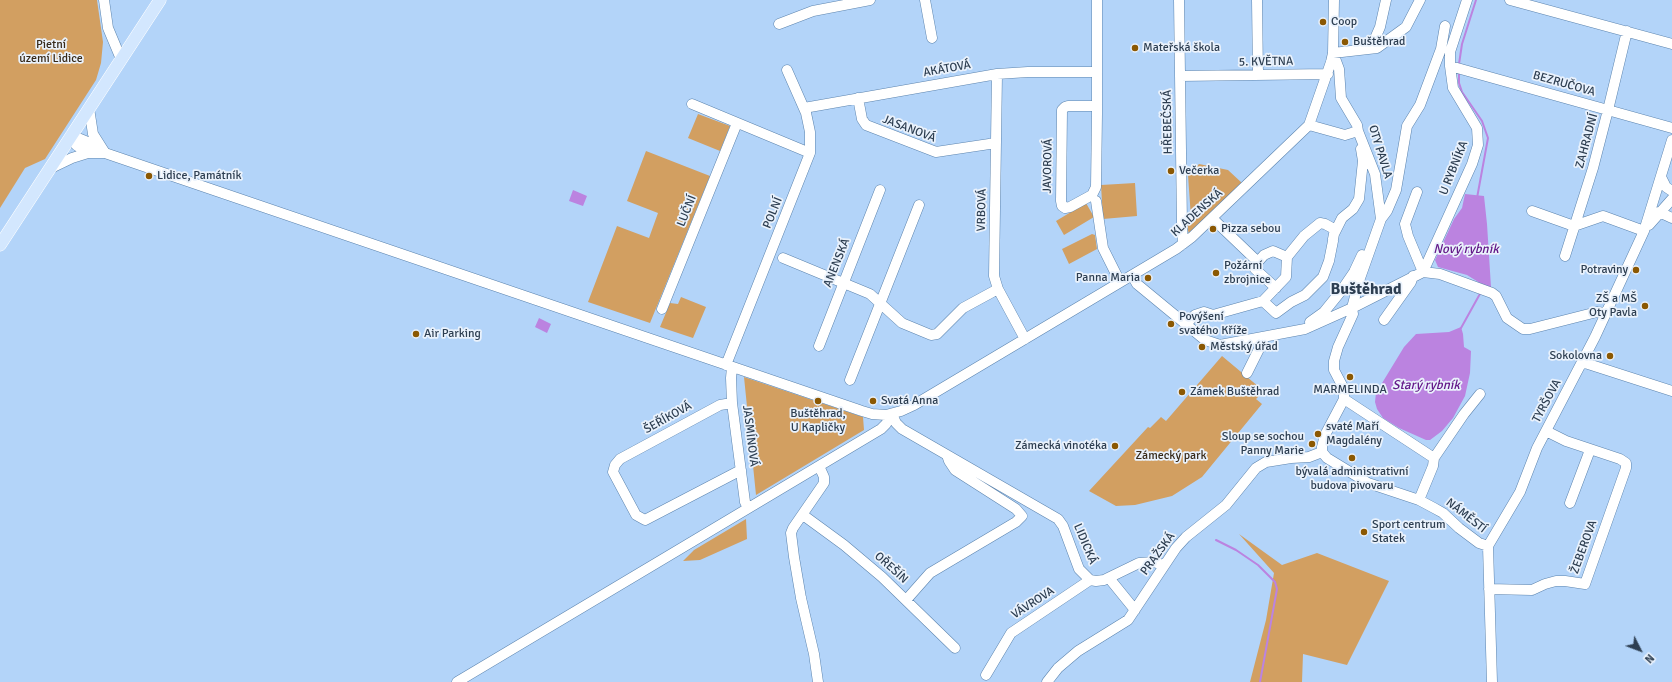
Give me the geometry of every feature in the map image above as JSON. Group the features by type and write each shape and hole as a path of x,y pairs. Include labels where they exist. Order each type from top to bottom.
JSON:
{"main road":[{"path":"0,245 160,0"}],"street":[{"path":"104,0 108,28 121,59"},
{"path":"779,24 810,12 825,4 870,0"},
{"path":"924,0 932,38"},
{"name":"JAVOROVÁ","path":"1097,0 1096,72 1097,106 1096,189 1092,195 1070,207 1064,208 1060,201 1062,110 1065,106 1097,106"},
{"name":"HŘEBEČSKÁ","path":"1179,0 1183,244"},
{"path":"1257,0 1258,75"},
{"name":"KLADENSKÁ","path":"892,414 914,405 1183,244 1212,218 1310,125 1328,74 1333,53 1334,0"},
{"path":"1366,48 1373,43 1380,28 1386,0"},
{"path":"1333,53 1366,48 1377,48 1404,29 1420,0"},
{"path":"1381,219 1386,213 1396,190 1407,124 1420,105 1446,51 1467,0"},
{"path":"1510,0 1672,44"},
{"path":"1445,26 1446,51"},
{"name":"ZAHRADNÍ","path":"1565,256 1590,177 1627,31"},
{"name":"U RYBNÍKA","path":"1384,320 1418,274 1472,164 1478,145 1477,128 1474,120 1453,88 1446,51"},
{"name":"OTY PAVLA","path":"1333,53 1339,69 1341,98 1357,125 1375,174 1381,219 1359,281 1352,308 1353,314 1338,347 1334,361 1334,370 1344,389 1344,399"},
{"name":"BEZRUČOVA","path":"1450,66 1672,128"},
{"name":"POLNÍ","path":"729,366 810,153 810,132 804,108 788,70"},
{"name":"AKÁTOVÁ","path":"804,108 997,74 1028,72 1096,72"},
{"name":"VRBOVÁ","path":"997,74 994,276 998,289 1025,339"},
{"name":"5. KVĚTNA","path":"1180,76 1328,74"},
{"name":"JASANOVÁ","path":"858,98 862,119 866,125 936,152 996,143"},
{"path":"692,104 810,153"},
{"path":"89,108 93,134 102,150"},
{"name":"LUČNÍ","path":"662,309 737,123"},
{"path":"1263,301 1276,313 1291,302 1305,295 1323,277 1329,261 1334,237 1344,216 1357,204 1360,196 1363,156 1357,138 1358,131 1348,135 1315,128 1310,125"},
{"path":"71,135 102,150 867,413 880,415 892,414"},
{"path":"71,135 76,145 88,153"},
{"name":"TYRŠOVA","path":"1488,546 1522,488 1531,462 1606,313 1644,231 1672,140"},
{"path":"49,169 72,158 102,150"},
{"path":"1661,177 1664,185 1672,191"},
{"name":"ANENSKÁ","path":"819,346 880,190"},
{"path":"1417,192 1405,224 1418,274"},
{"path":"1532,210 1574,226 1603,216 1644,231 1659,212 1672,199"},
{"path":"1096,201 1103,248 1120,282"},
{"path":"850,380 919,205"},
{"path":"1659,212 1672,218"},
{"path":"1212,218 1258,262"},
{"path":"1186,324 1195,315 1204,312 1213,315 1263,301 1286,277 1287,257 1304,236 1320,224 1325,224 1334,237"},
{"path":"1276,288 1255,269 1255,265 1272,251 1287,257"},
{"path":"1305,329 1309,323 1327,308 1341,291 1354,272 1363,253 1369,253"},
{"path":"783,258 870,294 902,323 934,335 963,308 998,289"},
{"path":"1132,275 1137,284 1205,340 1214,344 1226,344 1305,329 1352,308 1418,274 1440,274 1492,293 1496,296 1507,318 1523,329 1530,329 1597,312 1606,313"},
{"path":"1247,373 1265,337"},
{"path":"1582,362 1672,391"},
{"name":"JASMÍNOVÁ","path":"729,366 732,403 745,502 748,508"},
{"path":"1419,500 1433,466 1434,458 1464,414 1480,394"},
{"path":"1322,452 1325,435 1344,399 1434,458"},
{"name":"ŠEŘÍKOVÁ","path":"732,403 720,405 617,462 613,468 614,475 636,515 642,519 648,519 741,470"},
{"path":"457,682 881,429 892,414"},
{"name":"LIDICKÁ","path":"892,414 900,427 1058,520 1063,526 1079,569 1090,580 1100,581 1109,578 1139,563 1154,562 1163,565"},
{"name":"ŽEBEROVA","path":"1489,589 1532,590 1556,581 1585,584 1626,465 1623,460 1590,450 1546,431"},
{"path":"1570,503 1590,450"},
{"name":"NÁMĚSTÍ","path":"1322,452 1325,457 1368,483 1419,500 1443,513 1459,528 1479,543 1488,546"},
{"name":"PRAŽSKÁ","path":"1047,682 1058,668 1078,651 1124,622 1136,610 1163,565 1182,541 1226,505 1260,466 1269,462 1291,458 1309,458 1322,452"},
{"name":"LIDICKÁ","path":"907,599 930,573 1016,522 1022,516 1016,509 955,470 947,455"},
{"path":"818,682 814,654 801,598 792,531 824,483 824,477 819,466"},
{"name":"OŘEŠÍN","path":"803,515 853,552 907,599 955,648"},
{"path":"1488,546 1492,682"},
{"path":"1109,578 1136,610"},
{"name":"VÁVROVA","path":"986,675 1014,631 1090,580"}],"green space":[{"name":"Pietní území Lidice","path":"0,0 97,0 103,42 101,63 96,80 45,159 25,168 0,208"},
{"path":"698,114 730,126 720,151 688,138"},
{"path":"646,151 710,176 650,323 588,302 617,226 649,238 658,213 627,201"},
{"path":"1199,164 1228,170 1242,183 1189,234 1186,223 1191,218 1188,175"},
{"path":"1135,183 1137,216 1103,219 1101,185"},
{"path":"1086,203 1094,217 1064,235 1056,221"},
{"path":"1092,234 1095,235 1097,249 1069,264 1062,249"},
{"path":"681,297 706,307 693,338 660,327 670,303 678,304"},
{"name":"Zámecký park","path":"1222,356 1259,387 1258,389 1262,393 1256,399 1262,404 1202,477 1172,496 1135,505 1116,506 1089,491 1148,427 1150,428 1161,417 1166,421"},
{"path":"744,377 863,417 864,430 756,495"},
{"path":"746,519 747,539 700,560 683,561 694,550"},
{"path":"1239,534 1282,565 1317,553 1389,581 1347,665 1303,654 1302,682 1250,682 1266,620 1274,573"}],"water":[{"path":"573,190 587,196 583,206 569,201"},
{"name":"Nový rybník","path":"1465,194 1484,196 1491,287 1488,288 1467,275 1438,267 1435,260 1454,219 1462,208"},
{"path":"539,318 551,324 547,333 535,327"},
{"name":"Starý rybník","path":"1461,327 1464,347 1471,351 1470,373 1465,396 1453,418 1442,431 1430,440 1426,440 1399,428 1383,418 1377,409 1375,402 1376,393 1404,347 1416,334 1449,332"}],"waterway":[{"path":"1459,64 1462,44 1476,0"},
{"path":"1459,74 1459,83 1462,92 1482,121 1488,138 1477,198"},
{"path":"1461,328 1481,292"},
{"path":"1216,540 1236,550 1258,565 1275,582 1277,589 1260,682"}],"place":[{"name":"Coop","path":"1323,22"},
{"name":"Buštěhrad","path":"1345,42"},
{"name":"Mateřská škola","path":"1135,48"},
{"name":"Večerka","path":"1171,171"},
{"name":"Lidice, Památník","path":"149,176"},
{"name":"Pizza sebou","path":"1213,229"},
{"name":"Potraviny","path":"1636,270"},
{"name":"Požární zbrojnice","path":"1216,273"},
{"name":"Panna Maria","path":"1148,278"},
{"name":"ZŠ a MŠ Oty Pavla","path":"1645,306"},
{"name":"Povýšení svatého Kříže","path":"1171,324"},
{"name":"Air Parking","path":"416,334"},
{"name":"Městský úřad","path":"1202,347"},
{"name":"Sokolovna","path":"1610,356"},
{"name":"MARMELINDA","path":"1350,377"},
{"name":"Zámek Buštěhrad","path":"1182,392"},
{"name":"Buštěhrad, U Kapličky","path":"818,401"},
{"name":"Svatá Anna","path":"873,401"},
{"name":"svaté Maří Magdalény","path":"1318,434"},
{"name":"Sloup se sochou Panny Marie","path":"1312,444"},
{"name":"Zámecká vinotéka","path":"1115,446"},
{"name":"bývalá administrativní budova pivovaru","path":"1352,458"},
{"name":"Sport centrum Statek","path":"1364,532"}],"district":[{"name":"Buštěhrad","path":"1366,290"}]}
